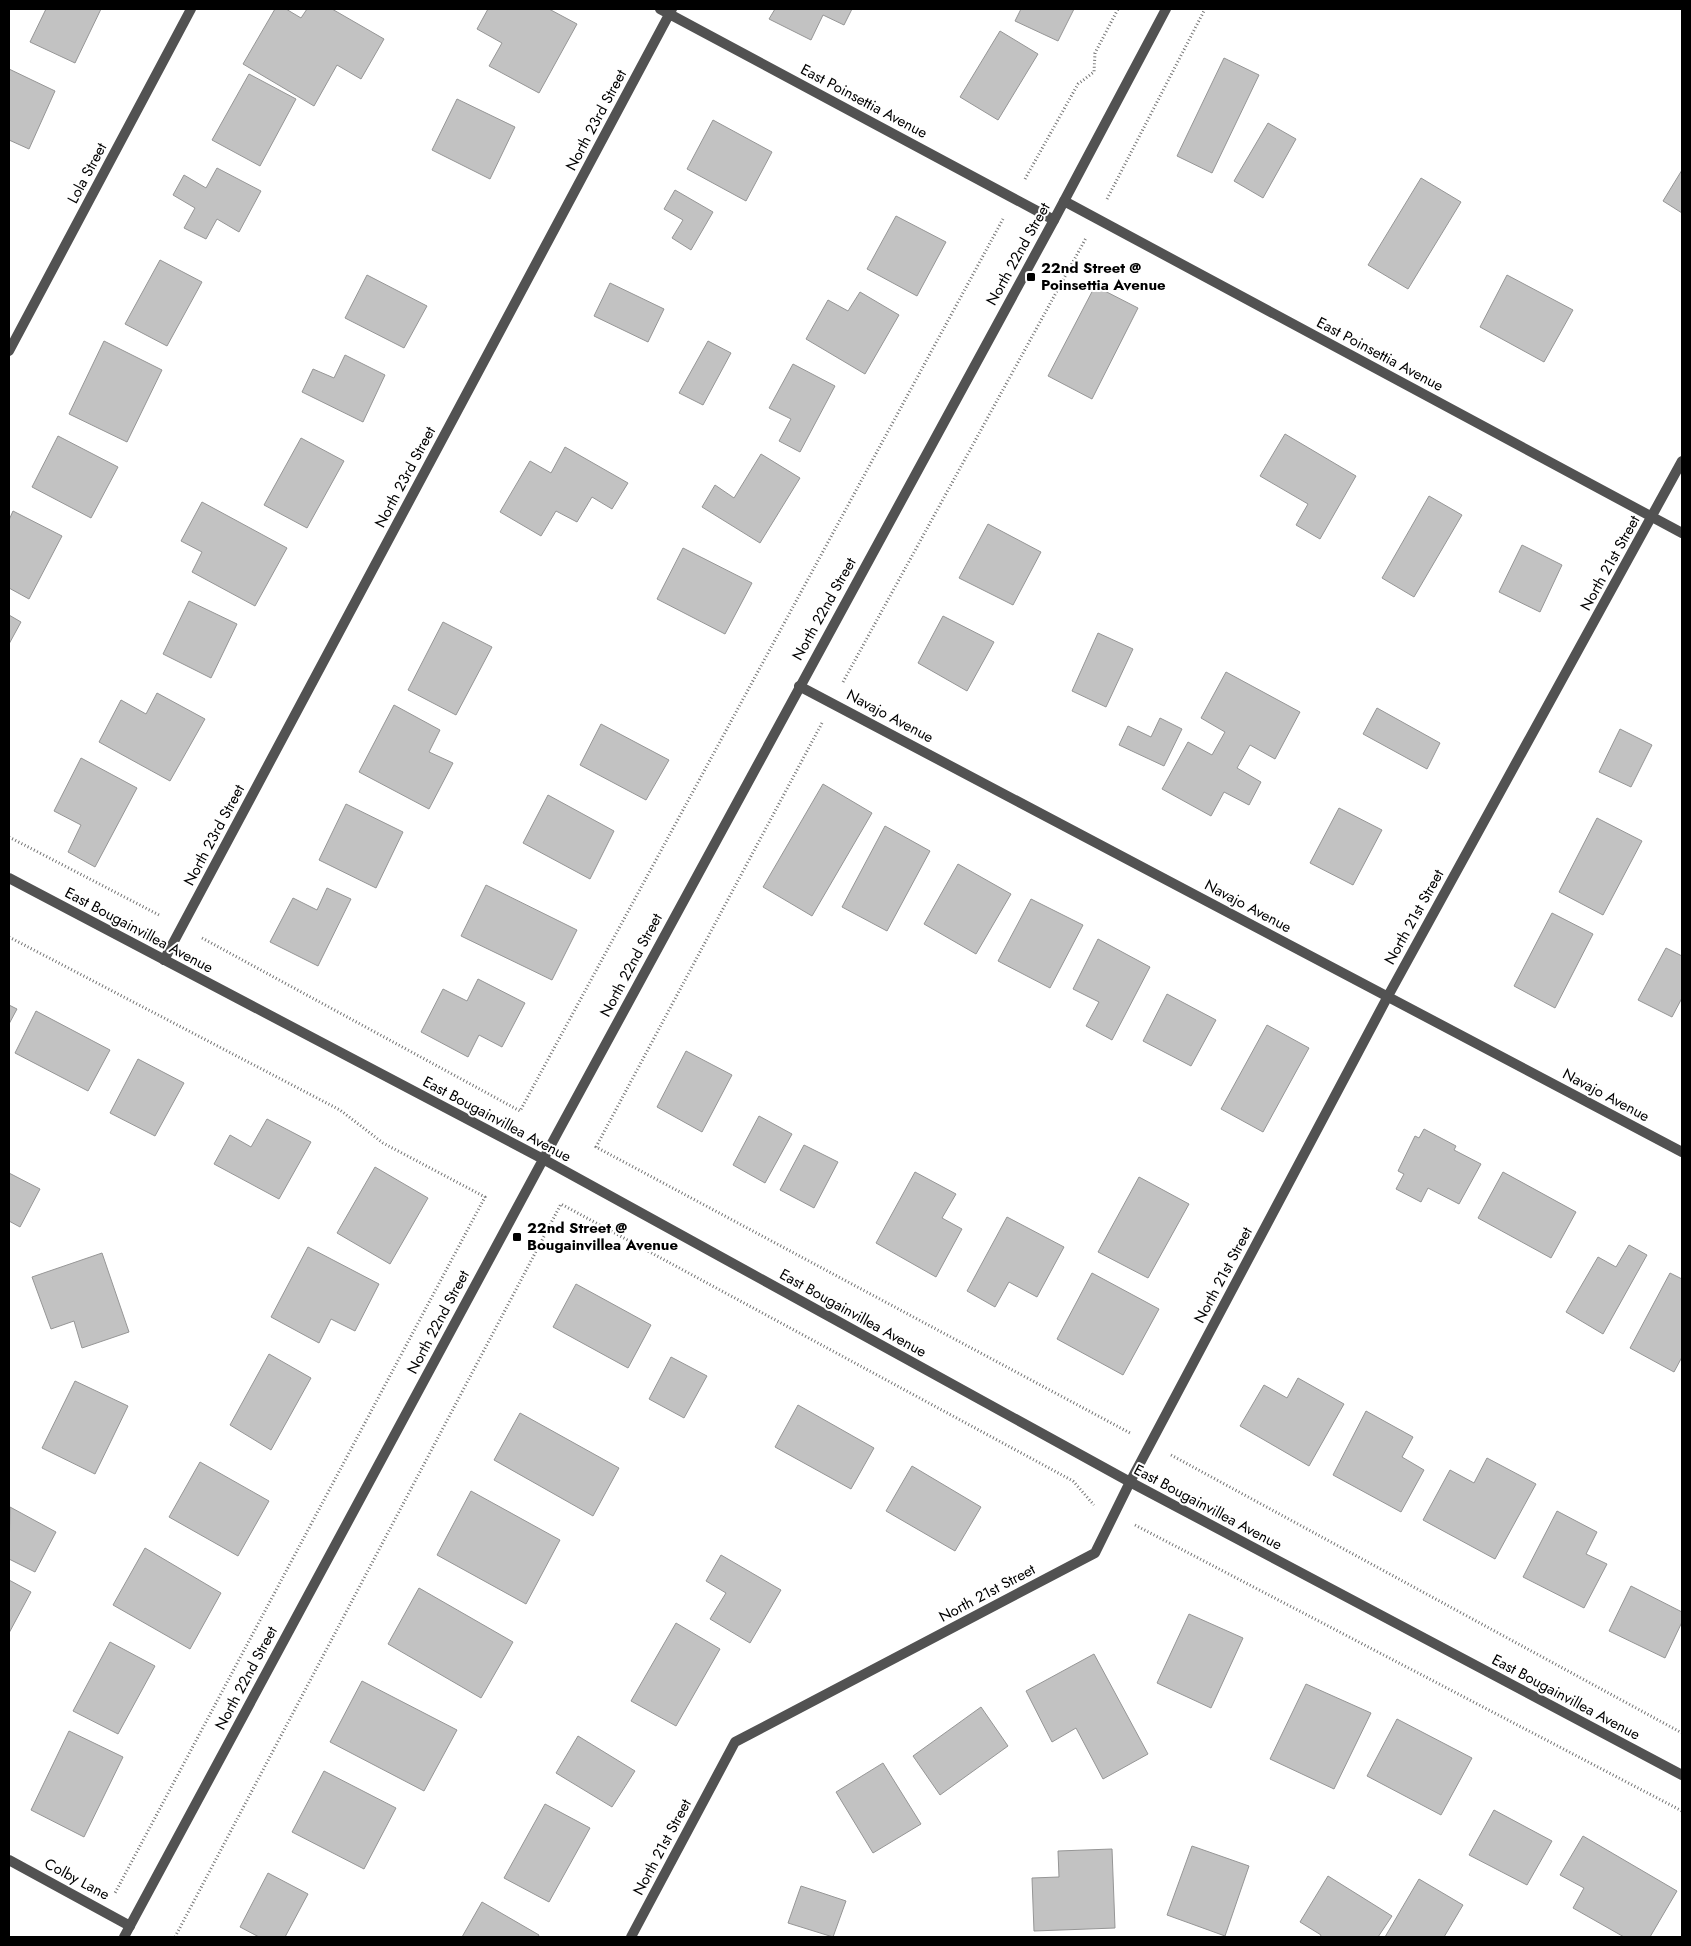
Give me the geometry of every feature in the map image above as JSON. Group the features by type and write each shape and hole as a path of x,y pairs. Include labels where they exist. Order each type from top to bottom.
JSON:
{"street":[{"name":"Lola Street","path":"9,351 191,9"},
{"name":"North 22nd Street","path":"124,1937 543,1159 1054,220 1166,9"},
{"name":"East Poinsettia Avenue","path":"667,10 1054,220"},
{"name":"North 23rd Street","path":"164,960 667,10"},
{"name":"East Poinsettia Avenue","path":"1064,200 1682,533"},
{"name":"North 21st Street","path":"631,1937 735,1742 1095,1553 1150,1443 1388,996 1682,461"},
{"name":"Navajo Avenue","path":"800,686 1682,1152"},
{"name":"East Bougainvillea Avenue","path":"9,878 543,1159 1130,1482 1682,1775"},
{"name":"Colby Lane","path":"9,1860 106,1911 130,1926"}],"path":[{"path":"9,837 182,927 520,1111 1014,199 1078,84 1094,72 1095,53 1118,9"},
{"path":"1205,9 1097,218 832,703 596,1147 1150,1443 1682,1733"},
{"path":"9,937 340,1110 383,1143 485,1197 106,1911"},
{"path":"175,1937 561,1204 1073,1481 1098,1509 1114,1514 1682,1811"}],"building":[{"path":"46,9 101,9 75,63 30,42"},
{"path":"275,9 286,9 301,18 307,9 332,9 384,39 361,79 337,65 314,106 243,64"},
{"path":"488,9 549,9 577,24 539,93 489,66 502,43 477,29"},
{"path":"775,9 852,9 844,25 823,15 811,40 769,19"},
{"path":"1021,9 1074,9 1058,41 1015,21"},
{"path":"1000,31 1038,54 998,120 960,97"},
{"path":"1224,58 1259,75 1212,173 1177,156"},
{"path":"9,69 55,91 29,149 9,140"},
{"path":"249,74 296,99 260,166 212,140"},
{"path":"457,99 515,127 490,179 432,150"},
{"path":"713,120 772,152 746,201 687,169"},
{"path":"1268,123 1296,139 1263,198 1234,181"},
{"path":"217,168 261,191 239,232 217,219 206,239 184,228 195,208 173,195 184,175 206,188"},
{"path":"1682,170 1682,213 1663,201"},
{"path":"1421,178 1461,202 1408,289 1368,265"},
{"path":"675,190 713,212 691,250 672,238 683,220 664,209"},
{"path":"896,216 946,242 917,296 867,269"},
{"path":"160,260 202,282 167,346 125,324"},
{"path":"367,275 427,306 404,348 345,318"},
{"path":"1507,275 1573,310 1544,362 1480,327"},
{"path":"610,283 664,309 648,342 594,316"},
{"path":"1095,286 1138,308 1092,399 1048,376"},
{"path":"860,292 899,315 865,374 806,339 828,300 848,311"},
{"path":"104,341 162,370 127,442 69,414"},
{"path":"708,341 731,353 703,405 679,393"},
{"path":"345,355 385,375 363,422 302,392 313,369 334,378"},
{"path":"793,364 835,386 800,452 779,441 791,419 769,408"},
{"path":"1285,434 1356,476 1320,539 1296,525 1308,504 1260,476"},
{"path":"58,436 118,467 91,518 32,487"},
{"path":"301,438 344,461 307,528 264,505"},
{"path":"565,447 628,483 612,509 592,497 577,522 556,511 541,536 500,512 530,461 551,473"},
{"path":"761,454 800,478 760,543 702,507 715,485 734,498"},
{"path":"1429,496 1462,515 1414,597 1382,578"},
{"path":"202,502 287,548 255,606 192,572 202,552 181,541"},
{"path":"13,511 62,536 29,599 9,588 9,520"},
{"path":"988,524 1041,552 1013,605 959,578"},
{"path":"1522,545 1562,565 1540,612 1499,592"},
{"path":"683,548 752,583 725,634 657,599"},
{"path":"189,601 237,624 211,678 163,654"},
{"path":"9,615 21,622 9,644"},
{"path":"943,616 994,642 967,691 918,663"},
{"path":"443,622 492,647 456,715 408,690"},
{"path":"1098,633 1133,649 1106,707 1072,691"},
{"path":"1226,672 1300,712 1275,759 1250,745 1237,768 1261,782 1249,805 1224,792 1211,816 1162,789 1188,742 1212,755 1225,732 1201,718"},
{"path":"157,693 205,719 170,781 99,742 121,700 146,714"},
{"path":"394,705 440,730 429,752 453,763 429,809 359,772"},
{"path":"1377,708 1440,743 1427,769 1363,734"},
{"path":"1160,718 1182,729 1164,766 1119,745 1128,726 1151,737"},
{"path":"601,724 669,760 646,800 580,765"},
{"path":"1620,729 1652,745 1631,787 1599,772"},
{"path":"81,758 137,788 95,867 68,852 81,825 54,811"},
{"path":"823,784 872,813 812,916 763,887"},
{"path":"548,795 614,831 590,879 523,843"},
{"path":"346,804 403,832 376,888 319,860"},
{"path":"1339,808 1382,830 1353,885 1310,863"},
{"path":"1597,818 1642,841 1603,915 1559,892"},
{"path":"885,826 930,851 887,931 842,907"},
{"path":"958,864 1011,894 976,954 924,924"},
{"path":"486,885 577,930 552,980 461,936"},
{"path":"327,888 351,899 318,966 270,942 293,898 317,910"},
{"path":"1031,899 1083,925 1050,988 998,961"},
{"path":"1552,913 1593,934 1555,1008 1514,986"},
{"path":"1098,939 1150,967 1112,1040 1086,1026 1099,1002 1073,989"},
{"path":"1666,948 1682,956 1682,998 1672,1017 1638,1000"},
{"path":"478,979 525,1003 502,1047 479,1035 468,1057 421,1032 443,989 467,1001"},
{"path":"1167,994 1216,1020 1191,1066 1143,1041"},
{"path":"9,1005 17,1009 9,1024"},
{"path":"36,1011 110,1050 88,1091 15,1053"},
{"path":"1267,1025 1309,1048 1263,1132 1221,1109"},
{"path":"686,1051 732,1075 702,1132 657,1107"},
{"path":"138,1059 184,1083 155,1136 110,1113"},
{"path":"759,1116 792,1134 765,1183 733,1165"},
{"path":"267,1119 311,1142 279,1199 214,1164 230,1135 251,1147"},
{"path":"1424,1129 1456,1146 1454,1150 1481,1164 1459,1204 1428,1188 1421,1202 1396,1189 1404,1174 1398,1171 1415,1136 1419,1138"},
{"path":"804,1145 838,1162 814,1208 780,1190"},
{"path":"375,1167 428,1198 390,1264 337,1233"},
{"path":"915,1172 956,1194 942,1218 962,1229 936,1277 876,1243"},
{"path":"1503,1172 1576,1212 1551,1258 1478,1218"},
{"path":"9,1173 40,1189 20,1227 9,1221"},
{"path":"1139,1177 1189,1204 1148,1278 1098,1252"},
{"path":"1007,1217 1064,1247 1037,1297 1009,1282 995,1307 967,1291"},
{"path":"1629,1245 1647,1255 1603,1334 1566,1312 1598,1257 1616,1267"},
{"path":"308,1247 379,1284 355,1331 331,1319 319,1343 271,1317"},
{"path":"102,1253 129,1332 82,1348 74,1321 51,1329 32,1277"},
{"path":"1092,1273 1159,1309 1123,1375 1057,1339"},
{"path":"1670,1273 1682,1279 1682,1357 1674,1372 1630,1348"},
{"path":"576,1284 651,1325 628,1368 553,1327"},
{"path":"269,1354 311,1378 271,1450 230,1425"},
{"path":"671,1357 707,1376 684,1418 649,1399"},
{"path":"1298,1378 1344,1404 1309,1466 1240,1426 1264,1385 1287,1398"},
{"path":"75,1381 128,1406 95,1474 42,1448"},
{"path":"798,1405 874,1448 851,1489 775,1447"},
{"path":"1366,1411 1413,1437 1402,1457 1424,1470 1401,1512 1333,1475"},
{"path":"520,1413 619,1468 593,1516 494,1460"},
{"path":"1487,1458 1536,1484 1495,1559 1423,1520 1450,1470 1474,1483"},
{"path":"200,1462 269,1501 238,1556 169,1517"},
{"path":"912,1466 981,1507 955,1551 886,1511"},
{"path":"471,1491 560,1540 526,1604 437,1555"},
{"path":"10,1507 56,1532 35,1572 9,1559"},
{"path":"1557,1511 1597,1532 1586,1554 1607,1564 1584,1608 1523,1577"},
{"path":"145,1548 221,1593 190,1649 113,1605"},
{"path":"721,1555 781,1590 750,1643 710,1619 726,1593 706,1581"},
{"path":"9,1580 31,1592 9,1633"},
{"path":"1631,1586 1682,1612 1682,1622 1665,1658 1609,1631"},
{"path":"419,1588 513,1642 481,1698 388,1644"},
{"path":"1189,1614 1243,1638 1211,1708 1157,1683"},
{"path":"676,1623 720,1649 676,1726 631,1701"},
{"path":"110,1642 155,1666 118,1734 73,1711"},
{"path":"1094,1654 1148,1754 1103,1779 1076,1728 1052,1742 1026,1691"},
{"path":"362,1681 457,1730 424,1791 330,1742"},
{"path":"1306,1684 1371,1713 1334,1789 1270,1759"},
{"path":"981,1707 1008,1746 940,1795 913,1756"},
{"path":"1397,1719 1472,1758 1441,1815 1367,1776"},
{"path":"69,1731 123,1757 84,1837 31,1810"},
{"path":"578,1736 635,1771 612,1807 556,1773"},
{"path":"883,1763 921,1824 873,1853 836,1792"},
{"path":"324,1771 396,1808 364,1869 292,1832"},
{"path":"545,1804 590,1828 549,1902 504,1878"},
{"path":"1494,1810 1552,1841 1527,1885 1469,1855"},
{"path":"1583,1836 1677,1891 1650,1937 1624,1937 1573,1908 1584,1888 1560,1875"},
{"path":"1192,1846 1249,1866 1225,1936 1167,1915"},
{"path":"1112,1849 1115,1928 1034,1931 1032,1878 1059,1877 1058,1851"},
{"path":"268,1873 308,1894 285,1937 259,1937 240,1927"},
{"path":"1328,1876 1392,1916 1378,1937 1320,1937 1321,1935 1300,1922"},
{"path":"1419,1879 1463,1905 1444,1937 1385,1937"},
{"path":"801,1886 846,1901 833,1937 788,1923"},
{"path":"482,1902 539,1935 538,1937 462,1937"}],"place":[{"name":"22nd Street @ Poinsettia Avenue","path":"1031,277"},
{"name":"22nd Street @ Bougainvillea Avenue","path":"517,1237"}]}
